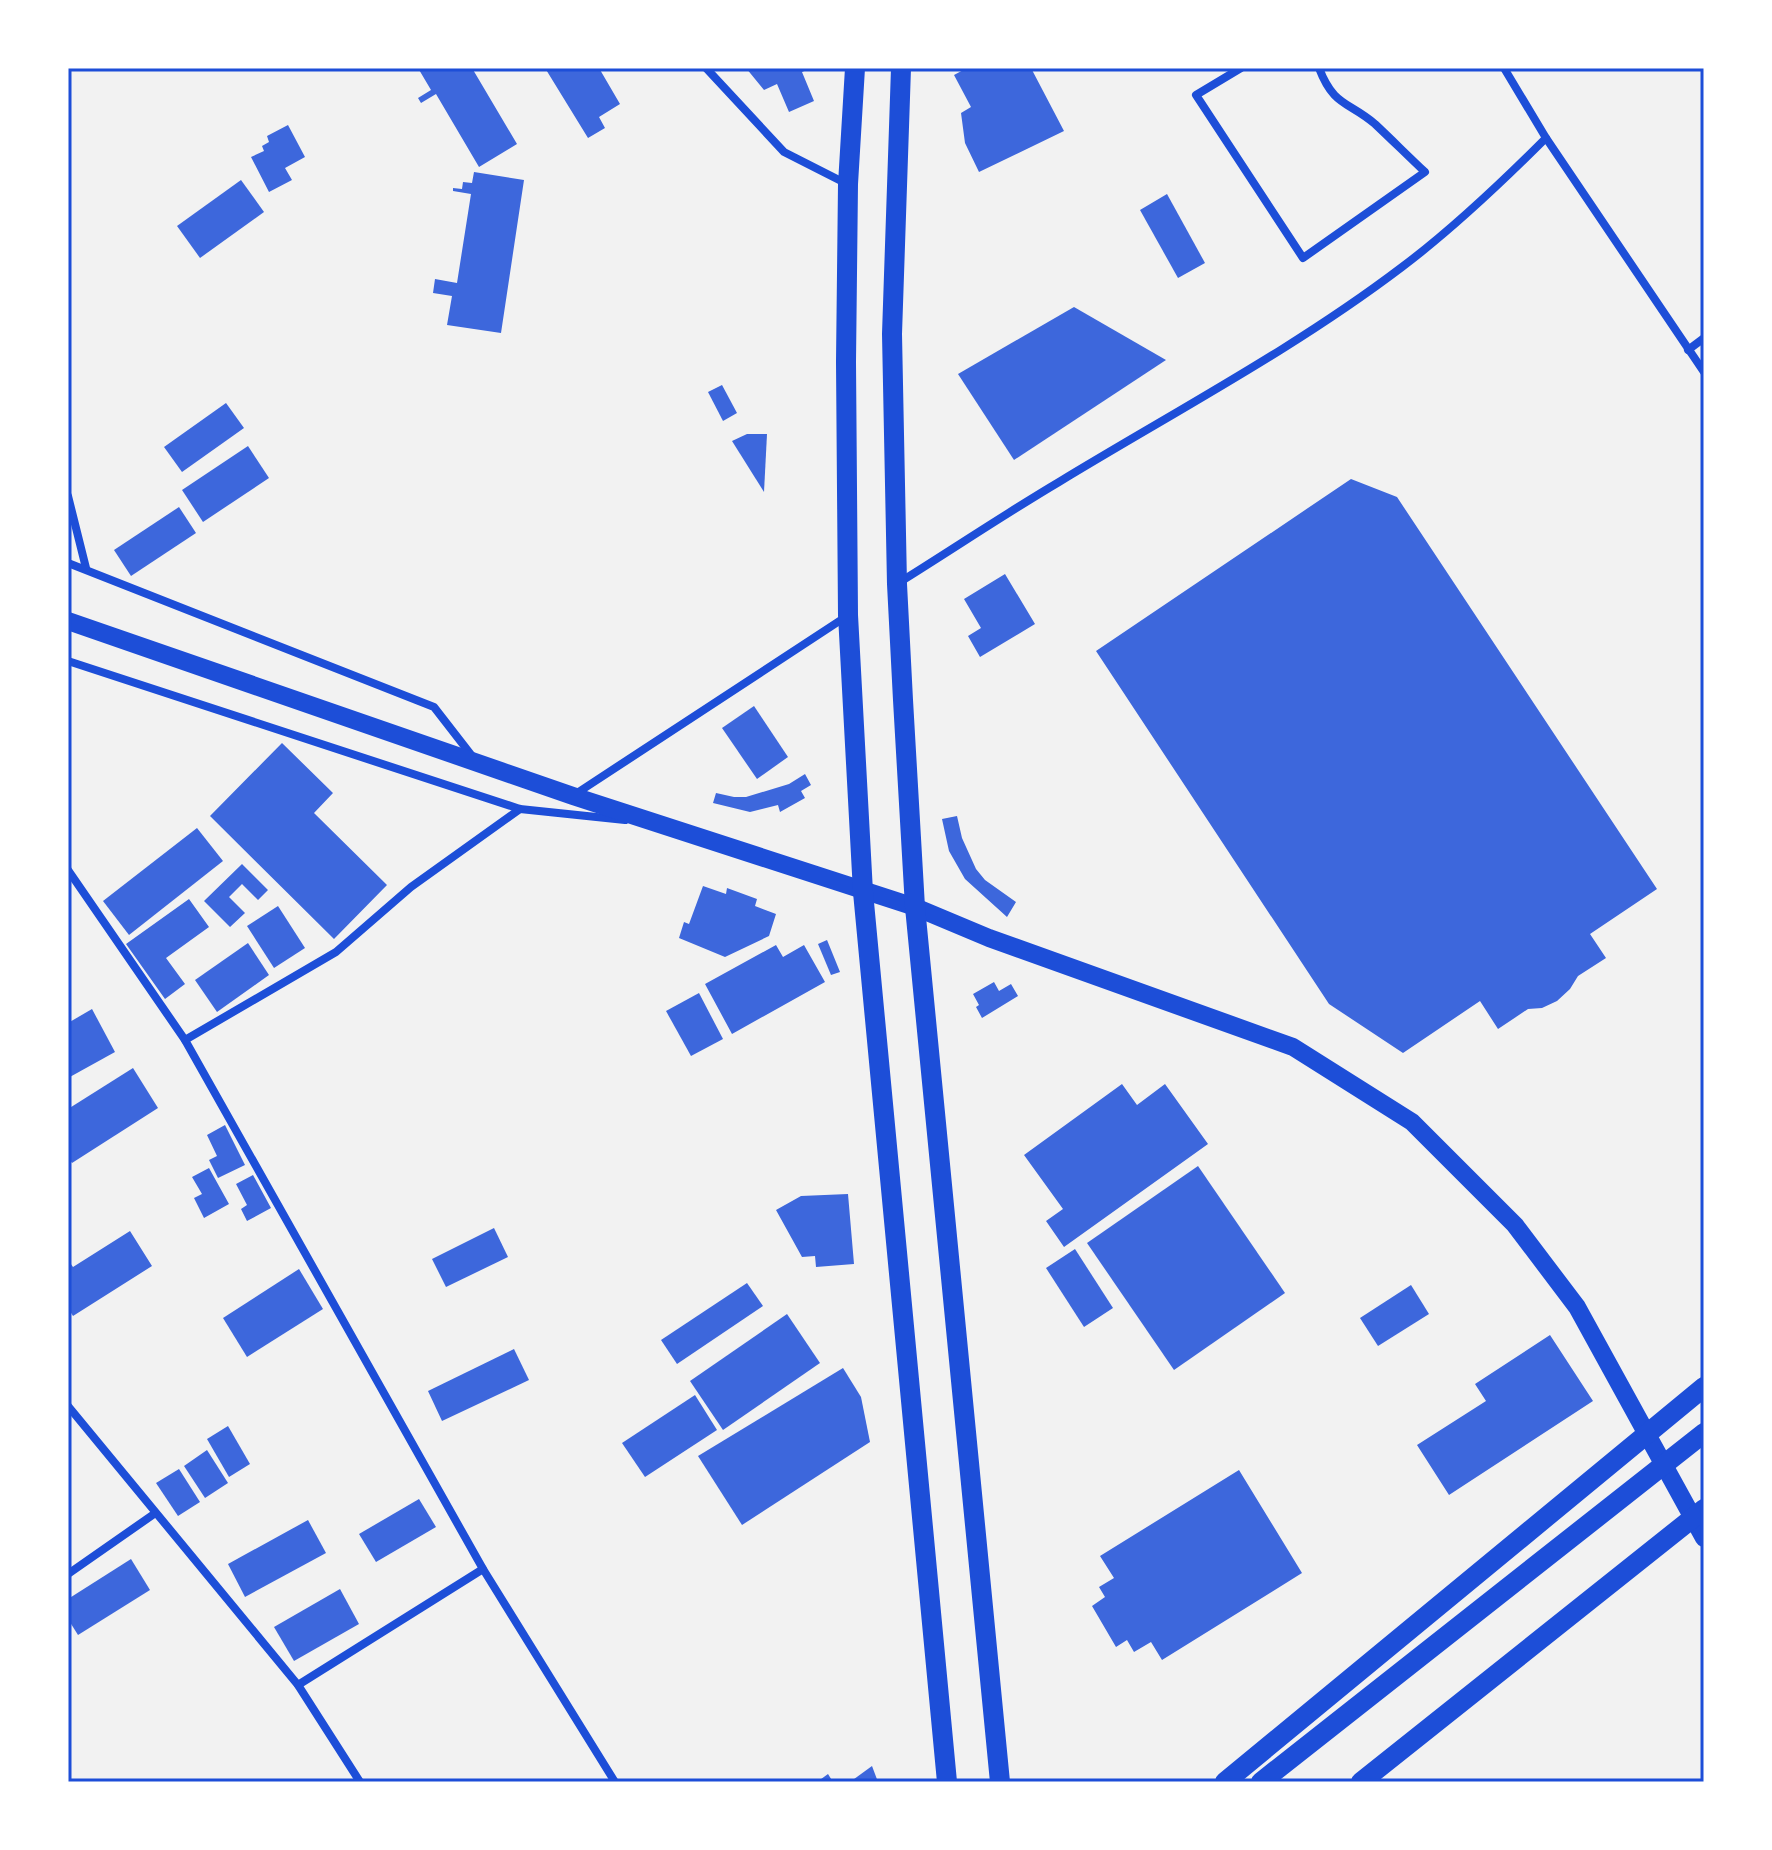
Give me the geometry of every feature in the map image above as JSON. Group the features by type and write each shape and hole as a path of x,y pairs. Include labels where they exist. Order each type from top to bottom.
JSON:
{"highway":[{"path":"855,68 848,184 848,615 863,892 947,1782"},
{"path":"901,68 892,334 897,584 915,907 1000,1782"},
{"path":"1225,1782 1704,1387"},
{"path":"1261,1782 1704,1433"},
{"path":"1361,1782 1698,1513"},
{"path":"995,1721 1009,1782"}],"main road":[{"path":"68,621 573,796 915,907 989,938 1293,1047 1412,1122 1515,1225 1568,1295 1698,1513 1704,1538"}],"street":[{"path":"706,68 784,152 848,184"},
{"path":"1241,68 1196,95 1303,258 1425,172 1371,121 1339,102 1319,68"},
{"path":"1504,68 1546,138 1704,372"},
{"path":"897,584 1059,482 1213,393 1329,319 1414,257 1492,192 1546,138"},
{"path":"1688,350 1704,338"},
{"path":"68,496 86,568"},
{"path":"68,563 434,707 477,762"},
{"path":"573,796 848,615"},
{"path":"68,661 520,809 653,823"},
{"path":"185,1040 336,952 411,887 520,809"},
{"path":"68,870 185,1040 483,1569 615,1782"},
{"path":"68,1406 298,1685 360,1782"},
{"path":"68,1574 154,1514"},
{"path":"298,1685 483,1569"}],"building":[{"path":"418,68 472,68 517,144 479,167 436,94 421,103 418,98 431,90"},
{"path":"545,68 599,68 620,104 599,117 605,128 588,138"},
{"path":"746,68 811,68 802,72 814,101 789,112 777,84 764,90"},
{"path":"967,68 1031,68 1064,131 979,172 965,143 961,113 971,107 954,75"},
{"path":"288,125 305,157 285,168 292,180 269,192 251,157 264,151 262,146 269,142 267,136"},
{"path":"474,172 524,180 501,333 447,325 452,296 433,293 435,279 457,283 471,194 453,191 453,188 462,189 463,182 472,183"},
{"path":"241,180 264,212 200,258 177,226"},
{"path":"1167,194 1205,263 1178,278 1140,210"},
{"path":"1074,307 1166,360 1014,460 958,374"},
{"path":"722,385 737,413 723,421 708,392"},
{"path":"226,403 244,428 182,472 164,447"},
{"path":"747,434 767,434 764,492 732,441"},
{"path":"248,446 269,478 203,522 182,490"},
{"path":"1351,479 1397,497 1657,889 1590,934 1606,958 1578,976 1557,1001 1542,1008 1528,1009 1498,1029 1480,1001 1403,1053 1329,1004 1096,651"},
{"path":"179,507 196,533 131,576 114,550"},
{"path":"1005,574 1035,624 980,657 968,636 981,628 964,599"},
{"path":"754,706 788,757 757,779 722,728"},
{"path":"282,743 333,793 314,813 387,885 334,939 210,816"},
{"path":"805,774 811,785 801,791 805,798 780,812 778,805 750,812 713,803 716,793 746,797 789,784"},
{"path":"957,816 962,838 976,869 985,880 1016,902 1007,917 965,879 949,851 942,819"},
{"path":"197,828 223,861 129,935 103,901"},
{"path":"242,864 268,890 258,900 242,884 229,897 245,913 230,927 204,901"},
{"path":"703,886 726,894 727,888 757,899 755,906 776,914 769,936 725,957 679,938 684,922 689,924"},
{"path":"189,899 209,927 166,958 185,984 165,999 126,944"},
{"path":"278,906 305,948 274,968 247,926"},
{"path":"827,940 840,972 831,975 818,944"},
{"path":"248,943 269,975 217,1012 195,980"},
{"path":"776,945 783,957 804,945 825,982 732,1034 705,984"},
{"path":"994,982 999,991 1011,984 1018,996 982,1018 973,994"},
{"path":"699,993 723,1039 691,1056 666,1011"},
{"path":"92,1009 115,1052 68,1078 68,1023"},
{"path":"133,1068 158,1108 72,1163 68,1157 68,1109"},
{"path":"1122,1084 1137,1105 1165,1084 1208,1144 1064,1247 1046,1221 1063,1209 1024,1155"},
{"path":"225,1125 245,1165 218,1178 209,1160 217,1156 207,1135"},
{"path":"1198,1166 1285,1293 1174,1370 1087,1243"},
{"path":"209,1168 229,1204 204,1218 194,1198 202,1194 192,1177"},
{"path":"253,1175 271,1208 247,1221 241,1209 247,1205 236,1184"},
{"path":"848,1194 854,1264 816,1267 815,1256 802,1257 776,1210 801,1196"},
{"path":"494,1228 508,1257 446,1287 432,1259"},
{"path":"130,1231 152,1266 73,1316 68,1308 68,1260 73,1267"},
{"path":"1075,1249 1113,1308 1084,1327 1046,1268"},
{"path":"299,1269 323,1309 247,1357 223,1318"},
{"path":"747,1283 763,1306 677,1364 661,1340"},
{"path":"1411,1285 1429,1314 1378,1346 1360,1318"},
{"path":"787,1314 820,1363 723,1430 690,1381"},
{"path":"1550,1335 1593,1401 1449,1495 1417,1445 1486,1401 1475,1384"},
{"path":"514,1349 529,1380 442,1421 428,1391"},
{"path":"843,1368 861,1397 870,1442 742,1525 698,1456"},
{"path":"695,1395 717,1430 645,1477 622,1443"},
{"path":"228,1426 250,1464 229,1477 207,1439"},
{"path":"207,1450 228,1483 205,1498 184,1466"},
{"path":"179,1469 200,1502 178,1516 156,1483"},
{"path":"1239,1470 1302,1573 1162,1660 1151,1642 1134,1652 1127,1640 1116,1647 1092,1606 1105,1597 1099,1587 1114,1578 1100,1556"},
{"path":"419,1499 436,1527 376,1562 359,1534"},
{"path":"308,1520 326,1553 245,1597 228,1564"},
{"path":"131,1559 150,1590 78,1635 68,1619 68,1599"},
{"path":"340,1589 359,1624 294,1661 274,1627"},
{"path":"872,1766 878,1782 850,1782"},
{"path":"828,1774 833,1782 817,1782"}]}
